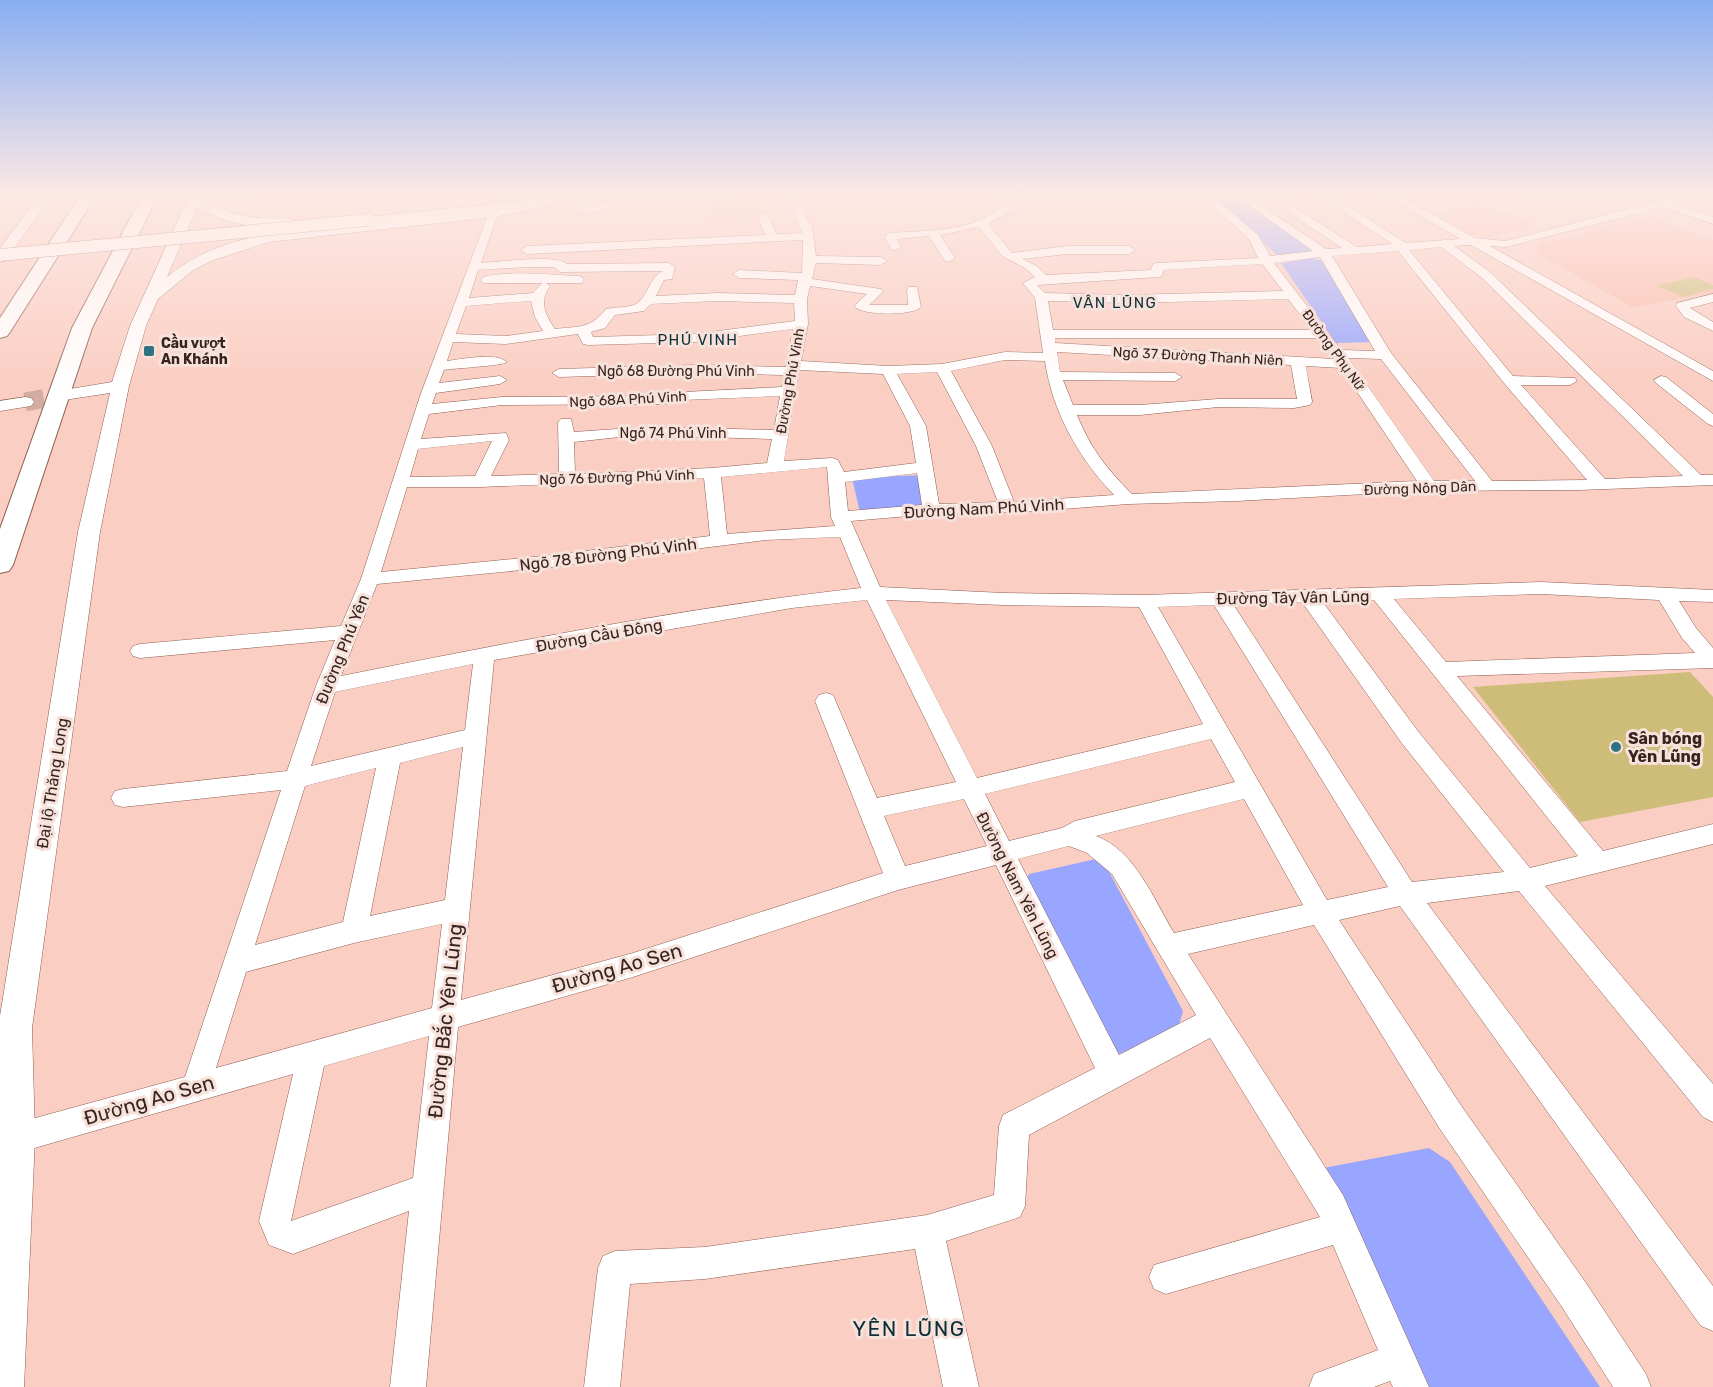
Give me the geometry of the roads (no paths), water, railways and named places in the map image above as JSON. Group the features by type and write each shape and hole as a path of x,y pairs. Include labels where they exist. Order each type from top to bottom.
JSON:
{"highway":[{"path":"0,332 46,261"},
{"path":"3,554 82,328 117,261"}],"main road":[{"name":"Đại lộ Thăng Long","path":"2,1387 16,1138 7,1031 88,545 120,386 138,326 167,261"},
{"path":"150,300 188,268 201,261"},
{"path":"64,395 120,386"},
{"path":"0,406 25,402"}],"street":[{"name":"Đường Phú Vinh","path":"775,465 801,324 799,298 810,261"},
{"path":"871,261 881,261"},
{"path":"1019,261 1030,265 1042,279"},
{"path":"1128,499 1107,478 1081,444 1054,376 1050,346 1042,315 1041,297 1029,283 1042,279 1158,273 1157,267 1266,261"},
{"name":"Đường Phụ Nữ","path":"1266,261 1342,359 1429,486"},
{"path":"1322,261 1385,355 1488,486"},
{"path":"1413,261 1509,380 1600,484"},
{"path":"1467,261 1486,275 1704,480"},
{"path":"1509,261 1713,377"},
{"path":"1535,261 1713,362"},
{"path":"478,263 508,278 578,280"},
{"path":"448,338 499,340 584,330 600,325 611,312 636,309 647,300 660,276 668,276 669,267 560,268 561,264 478,263"},
{"name":"Đường Phú Yên","path":"196,1086 326,686 370,579 426,399 478,263"},
{"path":"739,274 805,279 878,292 860,306 864,309 915,307 913,290"},
{"path":"551,280 540,290 537,309 552,333"},
{"path":"1041,297 1128,299 1293,295"},
{"path":"461,303 539,296"},
{"path":"647,300 718,297 799,298"},
{"path":"1713,298 1682,306 1689,314 1713,327"},
{"path":"584,330 588,341 620,337 697,338 801,324"},
{"path":"1050,346 1323,334"},
{"path":"499,340 501,390"},
{"name":"Ngõ 37 Đường Thanh Niên","path":"1050,346 1298,362 1385,355"},
{"name":"Ngõ 68 Đường Phú Vinh","path":"560,373 698,369 942,368 1050,346"},
{"path":"438,366 495,360 500,362"},
{"path":"1068,410 1140,410 1218,403 1305,402 1298,362"},
{"path":"942,368 984,447 1008,507"},
{"path":"888,370 918,426 931,509"},
{"path":"1054,376 1174,377"},
{"path":"1509,380 1570,381"},
{"path":"1661,380 1713,421"},
{"path":"426,399 519,388"},
{"path":"426,399 501,390"},
{"path":"426,399 501,390"},
{"name":"Ngõ 68A Phú Vinh","path":"501,390 666,400 684,396 789,391"},
{"name":"Ngõ 74 Phú Vinh","path":"567,478 566,430 781,435"},
{"path":"412,445 500,436 499,445 480,482"},
{"name":"Ngõ 76 Đường Phú Vinh","path":"401,482 480,482 712,473 775,465 825,462 834,471 923,467"},
{"path":"834,471 843,524 873,593"},
{"path":"712,473 719,540"},
{"name":"Đường Nông Dân","path":"1128,499 1429,486 1704,480"},
{"name":"Đường Nam Phú Vinh","path":"843,524 931,509 1008,507 1128,499"},
{"name":"Ngõ 78 Đường Phú Vinh","path":"370,579 543,562 843,524"},
{"name":"Đường Tây Vân Lũng","path":"873,593 1003,599 1145,601 1541,588 1713,596"},
{"name":"Đường Cầu Đông","path":"326,686 484,655 781,604 873,593"},
{"name":"Đường Nam Yên Lũng","path":"873,593 1113,1074"},
{"path":"1380,595 1598,863"},
{"path":"1666,595 1689,633 1713,660"},
{"path":"1308,596 1409,736 1713,1107"},
{"path":"1220,598 1406,894 1713,1314"},
{"path":"1145,601 1320,912 1449,1115 1574,1295 1633,1387"},
{"path":"140,651 348,632"},
{"name":"Đường Bắc Yên Lũng","path":"408,1387 484,655"},
{"path":"1442,669 1713,660"},
{"path":"826,700 898,879"},
{"path":"870,809 969,789 1218,729"},
{"path":"123,798 296,780 475,736"},
{"path":"354,931 390,757"},
{"name":"Đường Ao Sen","path":"16,1138 633,965 898,879 1069,836 1074,831 1250,788"},
{"path":"1168,946 1406,894 1525,880 1713,834"},
{"path":"1069,836 1096,846 1121,867 1168,946 1332,1206 1405,1374 1327,1387"},
{"path":"238,962 354,931 457,909"},
{"path":"602,1387 615,1268 705,1263 927,1231 1010,1206 1014,1126 1215,1020"},
{"path":"312,1054 275,1221 280,1234 293,1238 427,1188"},
{"path":"1166,1277 1341,1227"},
{"path":"927,1231 961,1387"}],"water":[{"path":"1322,261 1371,329 1375,342 1336,343 1281,263"},
{"path":"923,475 928,507 860,512 852,478"},
{"path":"1096,859 1105,864 1183,1011 1177,1032 1116,1055 1025,883 1029,874"},
{"path":"1429,1148 1450,1162 1600,1387 1423,1387 1318,1169"}],"tunnel":[{"path":"25,402 64,395"}],"place":[{"name":"Cầu vượt An Khánh","path":"149,351"},
{"name":"Sân bóng Yên Lũng","path":"1616,747"}],"district":[{"name":"VÂN LŨNG","path":"1115,303"},
{"name":"PHÚ VINH","path":"698,340"},
{"name":"YÊN LŨNG","path":"909,1329"}]}
